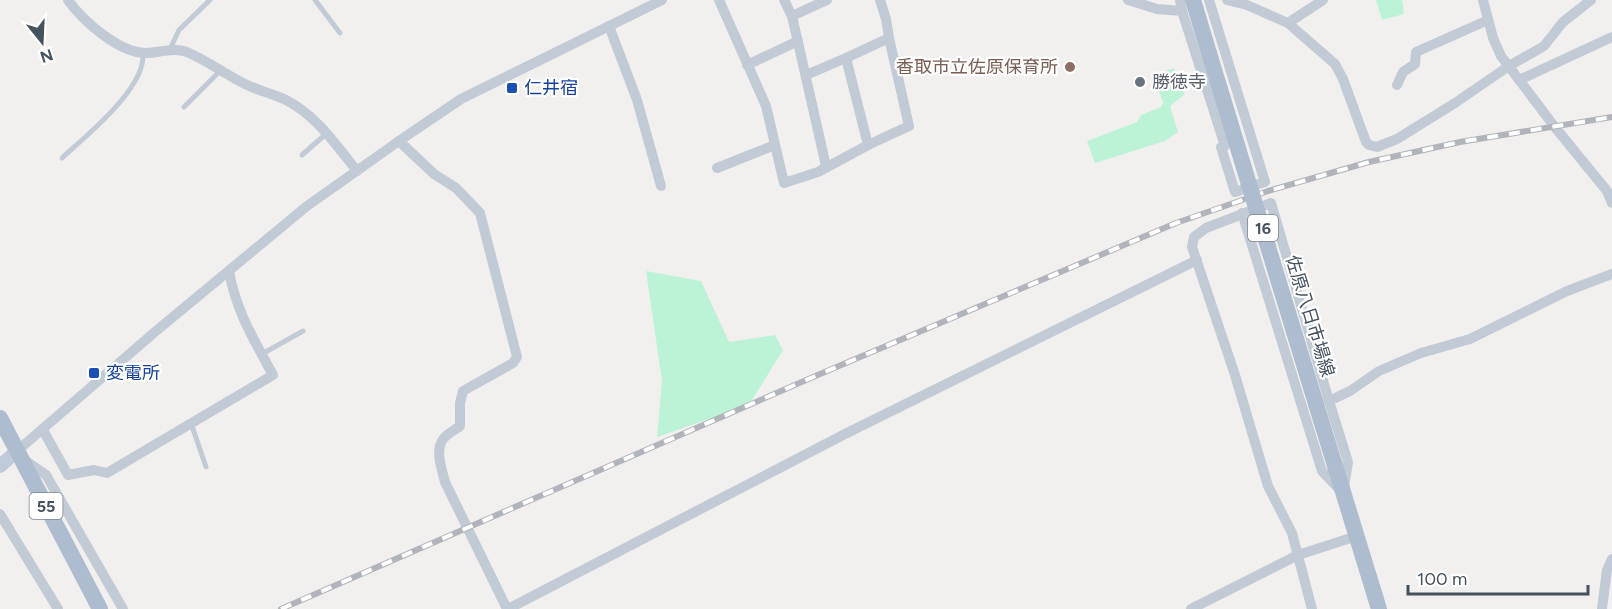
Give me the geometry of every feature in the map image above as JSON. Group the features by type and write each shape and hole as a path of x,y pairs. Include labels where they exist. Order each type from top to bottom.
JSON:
{"main road":[{"name":"佐原八日市場線","path":"1185,4 1209,53 1323,402 1343,493 1379,609"},
{"name":"55","path":"0,418 100,609"}],"street":[{"path":"68,0 79,15 120,46 143,53 184,51 247,85 285,100 319,123 357,171"},
{"path":"0,466 19,455 43,430 156,331 307,206 399,141 461,99 662,0"},
{"path":"719,0 766,106 784,183 818,172 909,126 880,0"},
{"path":"784,0 792,16 826,166"},
{"path":"792,16 827,0"},
{"path":"1128,0 1157,9 1185,4 1225,146 1221,147 1235,192 1264,182 1209,0"},
{"path":"1227,0 1247,5 1288,23 1335,64 1343,79 1366,141 1373,147 1397,139 1509,66 1544,46 1563,22 1591,0"},
{"path":"1288,23 1323,0"},
{"path":"1483,0 1497,47 1509,66 1607,191 1612,202"},
{"path":"1398,84 1403,72 1415,64 1416,52 1488,20"},
{"path":"609,26 636,100 661,186"},
{"path":"1519,80 1612,37"},
{"path":"806,75 889,38"},
{"path":"747,65 798,41"},
{"path":"846,58 868,146"},
{"path":"399,141 434,174 456,188 480,213 517,357 513,363 463,391 460,403 460,426 442,439 440,450 445,482 507,609 856,429 1197,260"},
{"path":"717,168 775,145"},
{"path":"1312,609 1288,524 1268,486 1235,375 1192,246 1194,237 1206,228 1271,203 1323,402 1344,395 1380,371 1421,353 1470,339 1567,291 1612,274"},
{"path":"1242,213 1322,471 1343,493"},
{"path":"43,430 68,475 94,470 107,473 273,375 240,314 229,272"},
{"path":"19,455 46,475 123,609"},
{"path":"0,514 58,609"},
{"path":"1191,609 1298,555 1357,536"},
{"path":"1602,609 1607,570 1612,559"}],"lane":[{"path":"170,50 179,30 210,0"},
{"path":"315,0 340,33"},
{"path":"62,158 129,92 139,78 144,63 143,53"},
{"path":"184,107 222,70"},
{"path":"302,155 327,133"},
{"path":"262,354 303,331"},
{"path":"191,423 206,467"}],"green space":[{"path":"1376,0 1402,0 1404,14 1382,20"},
{"path":"1174,68 1185,94 1170,106 1178,132 1165,141 1095,163 1087,141 1137,122 1141,115 1161,107 1163,102 1153,76"},
{"path":"646,271 701,281 729,342 775,335 783,350 749,405 657,437 662,381"}],"railway":[{"path":"281,609 820,374 1176,223 1268,191 1369,162 1460,142 1612,117"}],"place":[{"name":"香取市立佐原保育所","path":"1070,67"},
{"name":"勝徳寺","path":"1140,82"},
{"name":"仁井宿","path":"512,88"},
{"name":"変電所","path":"94,373"}]}
